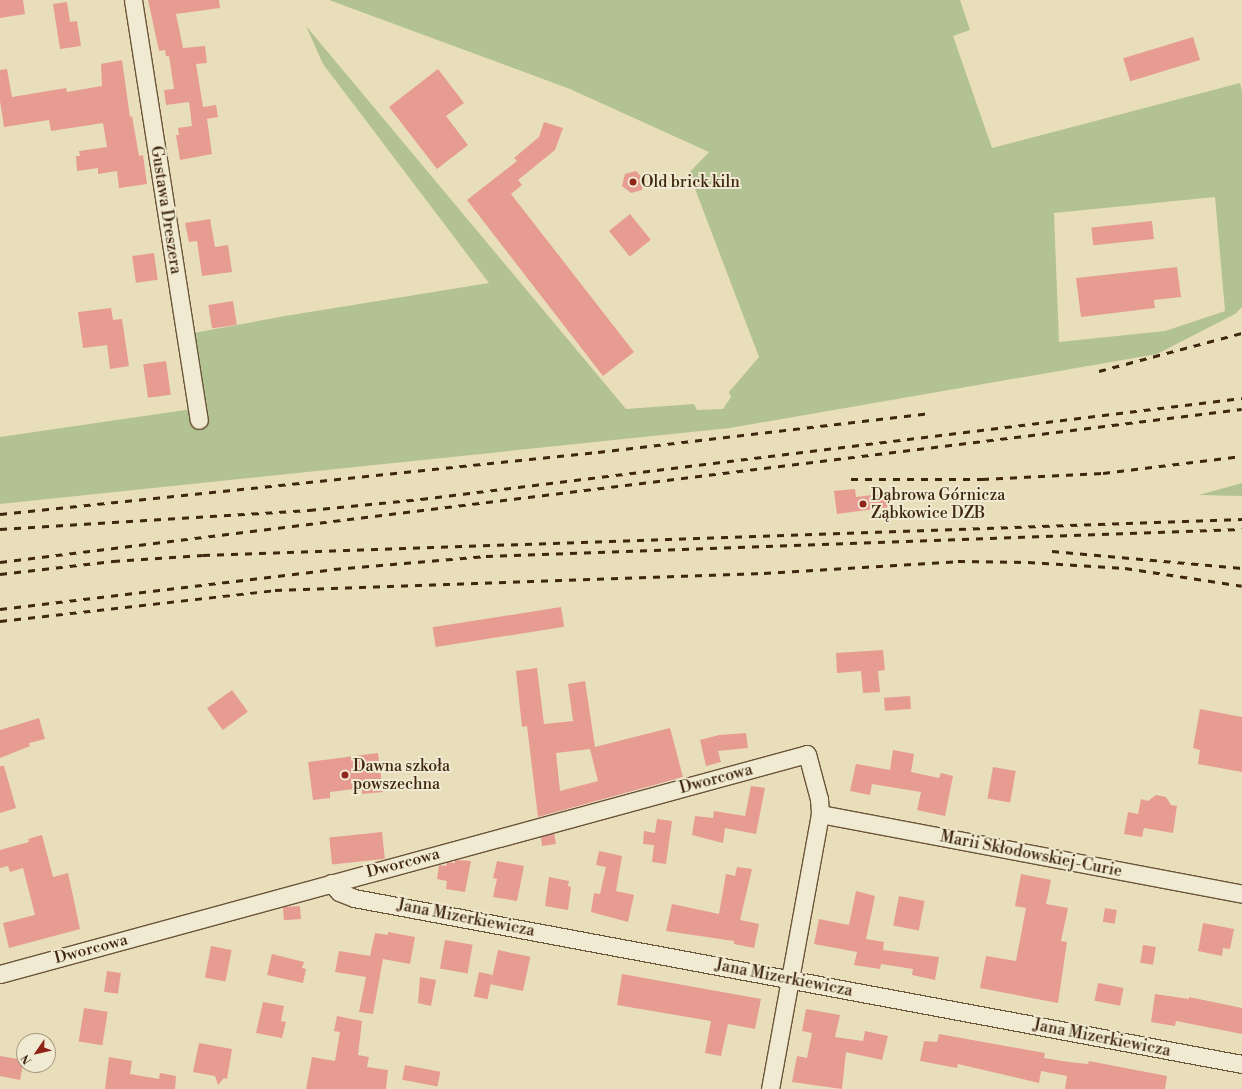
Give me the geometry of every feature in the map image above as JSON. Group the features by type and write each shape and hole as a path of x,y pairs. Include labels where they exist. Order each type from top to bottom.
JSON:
{"street":[{"name":"Gustawa Dreszera","path":"133,0 199,420"},
{"name":"Dworcowa","path":"0,974 807,754 819,799 820,814"},
{"name":"Marii Skłodowskiej-Curie","path":"820,814 1242,894"},
{"path":"770,1089 820,814"},
{"name":"Jana Mizerkiewicza","path":"331,883 339,892 354,898 1242,1064"}],"green space":[{"path":"329,0 960,0 970,30 953,36 992,148 1240,83 1242,91 1242,307 1235,314 1157,354 730,428 0,504 0,437 206,407 194,333 285,316 489,283 323,64 306,26 626,409 694,404 697,410 723,409 731,397 729,392 759,357 689,173 709,152 570,89","holes":["1215,197 1225,311 1165,331 1059,342 1054,213"]},
{"path":"1242,483 1242,496 1199,495"}],"building":[{"path":"0,0 23,0 25,14 0,18"},
{"path":"148,0 219,0 220,8 176,14 183,48 205,46 207,63 196,64 203,107 216,105 218,117 207,119 212,154 180,160 176,135 179,135 178,128 192,126 189,102 166,105 164,90 174,89 169,56 166,56 165,50 159,51"},
{"path":"67,2 70,22 77,21 81,46 60,49 53,4"},
{"path":"1193,37 1200,60 1130,81 1123,58"},
{"path":"122,60 130,117 132,116 139,156 143,155 147,184 119,188 117,171 98,174 98,168 77,171 76,156 80,156 79,151 107,147 103,123 51,131 49,120 4,127 0,101 0,70 7,69 12,97 66,88 67,92 102,86 101,64"},
{"path":"438,69 464,103 446,116 468,145 437,169 389,107"},
{"path":"544,122 563,128 555,150 518,180 522,185 511,194 634,352 603,376 467,200 517,161 514,158 539,137"},
{"name":"Old brick kiln","path":"636,171 644,179 642,190 631,193 622,186 625,174"},
{"path":"630,214 651,240 630,257 609,231"},
{"path":"210,219 215,247 228,245 232,272 202,276 197,241 189,242 185,223"},
{"path":"1152,221 1154,239 1093,245 1091,227"},
{"path":"154,253 158,280 136,283 132,256"},
{"path":"1177,267 1181,297 1154,300 1155,308 1081,317 1076,278"},
{"path":"233,301 237,325 212,329 208,305"},
{"path":"111,308 113,320 122,319 129,366 110,369 107,345 83,348 78,312"},
{"path":"166,361 171,395 148,398 143,364"},
{"name":"Dąbrowa Górnicza Ząbkowice DZB","path":"855,489 856,497 889,493 890,507 837,514 834,491"},
{"path":"561,607 564,627 436,647 433,627"},
{"path":"883,650 885,670 878,671 880,692 863,693 861,671 837,673 836,653"},
{"path":"537,668 544,724 573,721 568,684 585,681 595,747 670,728 683,777 538,817 527,726 522,727 516,671","holes":["590,749 598,781 560,791 556,753"]},
{"path":"232,690 248,712 223,730 207,708"},
{"path":"910,696 911,709 885,711 884,698"},
{"path":"1200,709 1242,717 1242,772 1198,764 1200,750 1193,748"},
{"path":"39,718 45,739 29,743 30,746 0,758 0,730"},
{"path":"746,733 748,748 718,751 721,762 706,766 700,740 719,735"},
{"path":"893,750 914,754 911,772 939,778 941,773 953,776 945,816 917,810 921,792 872,784 870,795 850,791 856,764 890,770"},
{"name":"Dawna szkoła powszechna","path":"378,753 383,792 362,794 362,788 330,792 330,798 313,800 308,762"},
{"path":"0,766 4,766 16,808 0,813"},
{"path":"993,767 1016,771 1010,803 987,799"},
{"path":"751,786 765,788 756,834 725,828 723,843 692,835 695,816 713,818 714,811 745,816"},
{"path":"1156,795 1166,797 1171,805 1177,806 1173,833 1144,828 1142,837 1124,834 1128,812 1138,814 1141,799 1148,801"},
{"path":"657,819 672,821 666,864 652,862 654,845 643,844 644,831 655,833"},
{"path":"382,832 385,859 332,864 329,838"},
{"path":"554,833 556,844 542,846 541,837"},
{"path":"42,835 53,877 68,873 80,929 9,948 3,923 35,915 23,868 10,872 8,866 0,868 0,850 29,842 28,839"},
{"path":"599,851 622,856 616,891 634,895 628,922 591,912 594,893 600,894 606,867 596,865"},
{"path":"455,860 471,861 465,892 446,889 447,881 437,879 439,865 446,866 447,862 455,863"},
{"path":"497,861 524,866 517,901 493,897 497,879 493,878"},
{"path":"737,867 752,869 740,920 759,924 754,948 734,944 734,941 666,931 672,904 719,914 726,874 735,876"},
{"path":"1021,874 1051,880 1046,904 1068,908 1061,941 1067,942 1058,1003 980,988 986,956 1016,961 1026,908 1015,906"},
{"path":"549,877 569,881 568,886 571,887 568,910 545,906"},
{"path":"856,891 875,896 866,939 884,942 883,950 939,957 935,980 912,975 913,969 881,964 880,969 854,965 857,952 814,944 819,919 849,925"},
{"path":"899,896 925,901 919,930 893,925"},
{"path":"300,906 301,919 284,920 283,907"},
{"path":"1105,908 1117,910 1115,924 1103,922"},
{"path":"1203,923 1234,929 1230,949 1223,948 1222,956 1198,951"},
{"path":"388,932 415,937 410,964 383,959 373,1014 359,1012 366,977 335,972 339,951 370,956 375,933 388,935"},
{"path":"445,940 473,945 468,973 440,969"},
{"path":"1143,945 1156,947 1153,965 1140,963"},
{"path":"211,946 232,950 226,981 205,977"},
{"path":"498,950 530,957 523,991 491,984"},
{"path":"272,954 304,962 302,968 306,969 303,983 267,975"},
{"path":"107,971 121,973 118,994 104,992"},
{"path":"479,972 493,975 487,999 474,996"},
{"path":"622,974 761,999 755,1029 728,1024 721,1056 705,1053 711,1021 617,1005"},
{"path":"420,977 436,980 431,1006 418,1003"},
{"path":"1098,983 1124,988 1120,1006 1095,1001"},
{"path":"1155,994 1189,999 1189,997 1242,1008 1242,1034 1176,1021 1175,1026 1151,1022"},
{"path":"263,1002 284,1006 281,1021 286,1022 282,1038 256,1033"},
{"path":"84,1008 108,1012 102,1045 79,1042"},
{"path":"806,1009 840,1015 835,1037 863,1041 865,1031 888,1036 882,1060 846,1052 842,1089 792,1082 797,1056 807,1058 812,1033 802,1031"},
{"path":"337,1016 362,1021 358,1055 369,1057 367,1067 388,1070 386,1089 306,1089 312,1057 335,1061 340,1032 334,1031"},
{"path":"939,1034 1045,1053 1044,1058 1088,1064 1089,1061 1167,1076 1165,1089 1065,1089 1067,1076 1041,1071 1039,1083 958,1064 957,1068 920,1061 924,1041 937,1042"},
{"path":"199,1043 232,1049 227,1079 224,1078 218,1085 215,1076 193,1072"},
{"path":"0,1056 16,1059 16,1073 21,1073 20,1080 0,1076"},
{"path":"109,1057 132,1061 130,1074 159,1079 160,1073 176,1076 175,1089 105,1089"},
{"path":"405,1065 440,1072 437,1087 402,1080"}],"railway":[{"path":"1099,371 1242,333"},
{"path":"0,529 309,510 421,499 1242,398"},
{"path":"0,562 1242,409"},
{"path":"0,514 598,452 931,413"},
{"path":"851,479 982,479 1103,473 1242,456"},
{"path":"0,574 113,561 203,555 1242,519"},
{"path":"0,609 334,569 486,556 1242,529"},
{"path":"1052,551 1242,568"},
{"path":"0,621 275,590 764,573 958,561 1028,562 1125,568 1242,586"}],"place":[{"name":"Old brick kiln","path":"633,182"},
{"name":"Dąbrowa Górnicza Ząbkowice DZB","path":"863,504"},
{"name":"Dawna szkoła powszechna","path":"345,775"}]}
